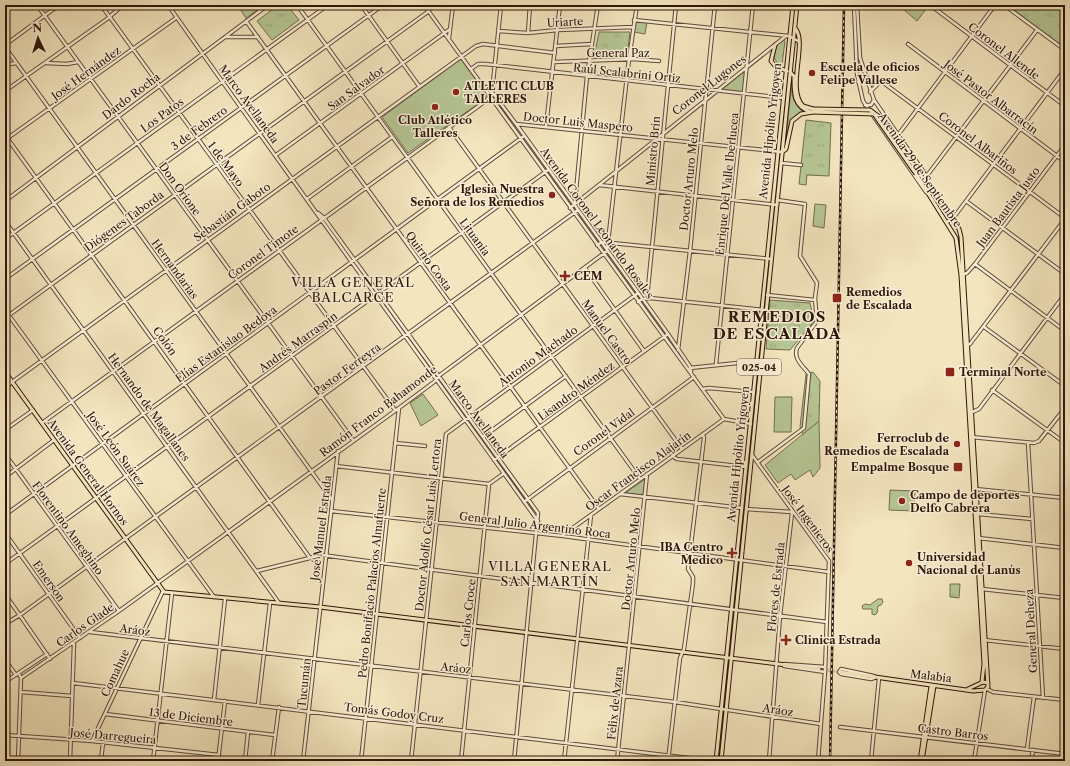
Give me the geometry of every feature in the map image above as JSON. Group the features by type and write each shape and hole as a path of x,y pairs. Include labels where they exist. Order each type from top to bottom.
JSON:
{"main road":[{"name":"Avenida Hipólito Yrigoyen","path":"721,761 726,658 746,509 751,455 753,392 786,73 787,36 792,5"},
{"name":"Avenida Hipólito Yrigoyen","path":"716,761 730,659 736,560 767,295 797,5"},
{"path":"794,28 797,31 798,41 794,94 796,102 805,109 813,112"},
{"path":"775,45 771,59 776,67 786,73 790,72 796,76"},
{"path":"796,76 798,99 807,108 870,110 878,114 918,174 930,197"},
{"path":"782,152 786,149 792,121 801,114 813,112 874,114 880,120 918,174 932,189"},
{"name":"Avenida 29 de Septiembre","path":"932,189 961,232 966,346 988,683 985,690"},
{"name":"Avenida 29 de Septiembre","path":"930,197 947,222 957,241 962,275"},
{"name":"Avenida General Hornos","path":"5,372 163,591"},
{"path":"5,387 12,382"},
{"name":"Avenida 29 de Septiembre","path":"975,489 978,514 978,538"},
{"path":"163,591 214,598 320,607 819,669"},
{"name":"Avenida 29 de Septiembre","path":"981,683 984,669 984,640"},
{"name":"Malabia","path":"840,672 933,686 966,690 985,690"},
{"path":"966,690 981,683 988,683"},
{"path":"981,683 980,688 985,690"},
{"path":"921,761 933,686"}],"street":[{"name":"Don Orione","path":"37,5 353,440"},
{"path":"5,46 59,5"},
{"name":"1 de Mayo","path":"101,5 395,410"},
{"path":"5,91 109,17 123,5"},
{"name":"Marco Avellaneda","path":"168,5 307,199 317,212 324,218 482,438 538,513 514,761"},
{"name":"Dardo Rocha","path":"5,201 266,5"},
{"name":"Lituania","path":"297,5 640,479"},
{"name":"Los Patos","path":"5,238 328,5"},
{"path":"361,5 419,86"},
{"name":"3 de Febrero","path":"5,279 284,75 383,5"},
{"name":"Avenida Coronel Leonardo Rosales","path":"424,5 471,69 492,92 548,170 574,203 668,334 694,377 724,419"},
{"path":"449,38 452,5"},
{"path":"492,92 500,5"},
{"path":"528,33 530,5"},
{"path":"546,126 560,5"},
{"path":"574,203 587,76 598,5"},
{"path":"607,251 626,81 637,5 634,5"},
{"name":"Ministro Brin","path":"647,298 676,5"},
{"name":"Doctor Arturo Melo","path":"678,350 702,143 714,5"},
{"name":"Enrique Del Valle Iberlucea","path":"716,364 753,5"},
{"name":"Avenida 29 de Septiembre","path":"856,5 860,58 868,80 870,92 932,189"},
{"name":"Avenida 29 de Septiembre","path":"856,5 858,82 865,105 915,178 930,197"},
{"name":"Coronel Allende","path":"936,5 934,8 1065,106"},
{"path":"898,134 995,5"},
{"path":"1004,5 1065,50"},
{"name":"Diógenes Taborda","path":"5,318 174,194 429,11"},
{"name":"José Hernández","path":"6,140 176,18"},
{"path":"634,20 787,36 798,41"},
{"name":"Quirno Costa","path":"246,21 365,188 599,509"},
{"name":"Uriarte","path":"498,31 528,33 558,30 633,27"},
{"name":"San Salvador","path":"276,155 450,29"},
{"path":"925,176 929,173 1037,30"},
{"path":"225,36 258,37"},
{"name":"Coronel Lugones","path":"570,208 574,203 655,138 705,100 715,90 787,36"},
{"path":"556,46 592,44"},
{"name":"José Pastor Albarracín","path":"908,44 1065,162"},
{"name":"Sebastián Gaboto","path":"12,382 461,55 479,45 555,53"},
{"name":"Hernandarias","path":"5,46 332,500"},
{"name":"General Paz","path":"554,62 629,59 659,61"},
{"path":"45,63 66,64 78,62"},
{"path":"5,65 16,63"},
{"name":"Raúl Scalabrini Ortiz","path":"471,69 478,64 494,65 783,98"},
{"path":"947,222 952,219 966,201 1065,69"},
{"path":"858,82 862,79 868,80"},
{"name":"Coronel Albariños","path":"868,80 874,84 880,83 917,109 1065,219"},
{"path":"870,92 880,83"},
{"name":"Avenida Coronel Leonardo Rosales","path":"484,85 490,96 544,173 675,352 690,369"},
{"name":"Coronel Timote","path":"42,423 449,128 490,96 492,92"},
{"path":"865,105 871,105 874,100"},
{"name":"Doctor Luis Maspero","path":"516,124 782,152"},
{"name":"Manuel Castro","path":"449,128 682,449"},
{"name":"Colón","path":"5,135 6,140 36,177 74,229 310,558"},
{"name":"Elías Estanislao Bedoya","path":"5,515 524,136"},
{"path":"307,199 392,137"},
{"name":"Juan Bautista Justo","path":"962,275 975,264 1065,145"},
{"path":"781,164 801,165"},
{"name":"Andrés Marraspín","path":"5,564 548,170"},
{"path":"598,184 733,200 805,204 800,256 817,282 815,300 817,321 797,348 796,352 799,361 809,374 804,428 758,462"},
{"path":"966,201 1065,274"},
{"name":"Pastor Ferreyra","path":"5,624 126,540 578,210"},
{"name":"Marco Avellaneda","path":"317,212 321,221 350,262 538,521"},
{"path":"966,346 984,327 1065,219"},
{"name":"Hernando de Magallanes","path":"5,221 198,487 279,604"},
{"path":"597,244 601,242 770,259"},
{"name":"Ramón Franco Bahamonde","path":"157,583 228,530 399,408 480,345 607,251"},
{"path":"975,264 1065,331"},
{"path":"585,268 644,351"},
{"name":"Antonio Machado","path":"447,432 638,293"},
{"path":"971,412 979,409 1065,294"},
{"path":"767,295 815,300"},
{"path":"638,302 647,298 765,310"},
{"name":"José León Suárez","path":"5,310 214,598"},
{"path":"984,327 1065,386"},
{"name":"Lisandro Méndez","path":"494,460 668,334"},
{"path":"690,369 716,364 756,361"},
{"path":"482,438 566,376"},
{"name":"Coronel Vidal","path":"524,502 568,468 694,377"},
{"path":"702,389 709,388 753,392"},
{"path":"992,390 1065,443"},
{"name":"Pedro Bonifacio Palacios Almafuerte","path":"361,761 399,408"},
{"path":"972,436 1034,443 1039,441 1048,431 1065,408"},
{"path":"5,430 33,410"},
{"path":"724,419 752,424"},
{"name":"Oscar Francisco Alajarín","path":"563,536 724,419"},
{"name":"Doctor Adolfo César Luis Lertora","path":"412,761 444,437 447,432"},
{"path":"668,761 680,658 683,653 693,579 688,568 704,438 703,434"},
{"path":"5,477 54,440"},
{"path":"395,443 426,446"},
{"name":"General Deheza","path":"1028,443 1043,698"},
{"name":"José Manuel Estrada","path":"320,607 338,451"},
{"name":"Florentino Ameghino","path":"5,454 118,611"},
{"name":"José Ingenieros","path":"751,455 758,462 792,512 828,560 829,572 826,668 818,761"},
{"path":"672,456 677,459 746,467"},
{"path":"336,466 489,484 503,474"},
{"name":"Doctor Arturo Melo","path":"630,646 648,474"},
{"name":"Carlos Croce","path":"461,761 489,484"},
{"path":"975,489 1065,498"},
{"path":"620,494 742,508"},
{"path":"746,509 792,512"},
{"name":"General Julio Argentino Roca","path":"331,511 589,539 740,561 829,572"},
{"name":"Flores de Estrada","path":"769,761 780,616 792,512"},
{"path":"978,514 1032,519"},
{"path":"564,761 591,515"},
{"name":"Emerson","path":"5,533 80,638"},
{"path":"978,538 1065,548"},
{"path":"257,571 326,555 382,564 480,575 827,622"},
{"name":"Carlos Glade","path":"21,678 74,643 157,583"},
{"path":"981,589 1065,598"},
{"name":"Comahue","path":"92,740 163,591"},
{"path":"153,761 172,593"},
{"path":"5,594 50,658"},
{"path":"214,700 225,599"},
{"path":"258,705 270,603"},
{"name":"Tucumán","path":"303,761 320,607"},
{"name":"Aráoz","path":"89,632 675,702 821,724"},
{"path":"984,640 1065,649"},
{"path":"70,761 74,643"},
{"name":"Félix de Azara","path":"617,761 630,646"},
{"name":"Carlos Glade","path":"5,682 47,654"},
{"path":"5,660 21,678 18,761"},
{"path":"781,665 789,663 826,668"},
{"path":"781,665 825,672"},
{"name":"Malabia","path":"842,669 872,675 875,677 871,679 841,674 839,672 842,669"},
{"path":"871,761 879,678"},
{"name":"Tomás Godoy Cruz","path":"73,683 713,761"},
{"path":"974,761 985,690"},
{"name":"Malabia","path":"985,690 1065,700"},
{"path":"21,692 72,696"},
{"path":"1027,750 1034,697"},
{"path":"218,761 225,701"},
{"path":"272,761 279,708"},
{"name":"13 de Diciembre","path":"105,714 275,735"},
{"name":"Castro Barros","path":"840,727 1065,754"},
{"path":"245,761 248,732"},
{"name":"José Darregueira","path":"5,735 70,740 92,740 219,755"},
{"path":"101,761 103,742"},
{"path":"1032,761 1033,750"}],"green space":[{"path":"278,5 287,5 299,20 272,40 257,21"},
{"path":"870,5 929,5 917,21 903,9 873,7"},
{"path":"1007,5 1065,5 1065,40 1061,45"},
{"path":"238,6 261,6 262,7 246,18"},
{"path":"635,21 647,22 645,34 634,32"},
{"path":"599,32 630,32 627,56 594,57"},
{"path":"783,40 785,41 782,65 777,63 774,57 777,45"},
{"name":"Club Atlético Talleres","path":"461,59 488,97 408,153 382,117"},
{"path":"745,69 743,92 720,89"},
{"path":"792,78 794,100 803,112 790,121 786,139"},
{"path":"806,120 831,123 829,176 807,175 806,185 799,184"},
{"path":"815,204 826,205 824,228 813,226"},
{"path":"770,300 810,303 814,321 790,350 766,349"},
{"path":"813,372 820,381 819,421 803,434 800,427 806,374"},
{"path":"423,394 438,415 421,426 410,403"},
{"path":"775,397 792,397 791,432 774,432"},
{"path":"819,421 820,468 813,477 810,470 795,480 791,474 778,483 765,465"},
{"path":"645,479 643,495 625,493"},
{"name":"Campo de deportes Delfo Cabrera","path":"890,490 915,491 914,511 889,510"},
{"path":"950,584 960,584 959,598 950,597"},
{"path":"878,599 882,599 883,602 878,606 877,613 875,615 872,614 872,609 863,609 862,606 865,604 870,605"}],"tunnel":[{"path":"819,669 840,672"}],"railway":[{"path":"830,761 844,5"}],"place":[{"name":"Escuela de oficios Felipe Vallese","path":"812,73"},
{"name":"ATLETIC CLUB TALLERES","path":"456,92"},
{"name":"Club Atlético Talleres","path":"435,107"},
{"name":"Iglesia Nuestra Señora de los Remedios","path":"552,195"},
{"name":"CEM","path":"565,276"},
{"name":"Remedios de Escalada","path":"837,298"},
{"name":"Terminal Norte","path":"950,372"},
{"name":"Ferroclub de Remedios de Escalada","path":"957,444"},
{"name":"Empalme Bosque","path":"958,467"},
{"name":"Campo de deportes Delfo Cabrera","path":"902,501"},
{"name":"IBA Centro Medico","path":"732,553"},
{"name":"Universidad Nacional de Lanús","path":"909,563"},
{"name":"Clinica Estrada","path":"786,640"}],"district":[{"name":"VILLA GENERAL BALCARCE","path":"353,290"},
{"name":"REMEDIOS DE ESCALADA","path":"777,324"},
{"name":"VILLA GENERAL SAN MARTÍN","path":"550,574"}]}
